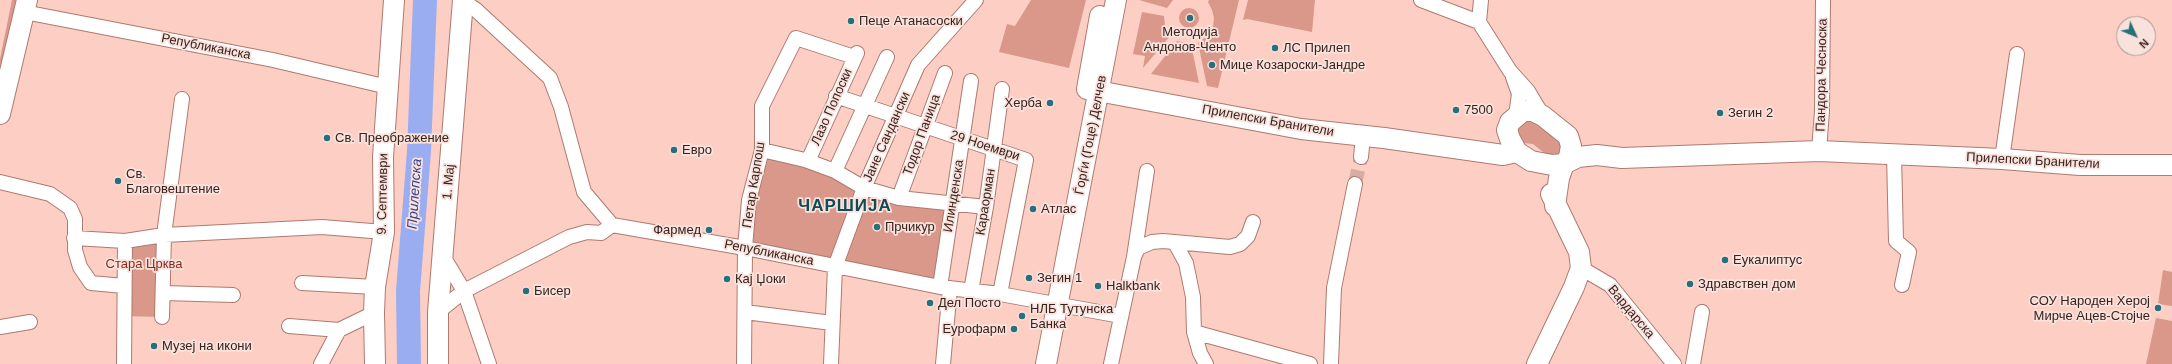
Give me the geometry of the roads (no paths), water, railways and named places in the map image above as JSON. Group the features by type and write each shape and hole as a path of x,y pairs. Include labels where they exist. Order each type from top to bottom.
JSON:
{"street":[{"name":"9. Септември","path":"375,364 374,313 376,287 384,232 383,157 394,0"},
{"name":"1. Мај","path":"463,0 475,9 550,78 584,192 612,225"},
{"name":"1. Мај","path":"438,364 438,312 463,0"},
{"name":"Јане Сандански","path":"831,364 835,266 864,188 918,65 976,0"},
{"name":"Ѓорѓи (Гоце) Делчев","path":"1093,90 1103,0"},
{"name":"Ѓорѓи (Гоце) Делчев","path":"1035,364 1052,304 1093,90 1116,0"},
{"path":"1421,0 1479,22 1510,71 1528,91 1543,116"},
{"path":"1479,22 1481,0"},
{"name":"Пандора Чесноска","path":"1819,151 1822,111 1823,0"},
{"name":"Републиканска","path":"25,6 273,60 388,87"},
{"path":"0,114 4,73 25,6"},
{"name":"Лазо Попоски","path":"796,38 855,55 808,161"},
{"name":"Петар Карпош","path":"744,364 745,248 749,200 762,150 762,106 796,38"},
{"path":"2002,159 2017,54"},
{"path":"835,170 887,58"},
{"path":"1510,71 1519,94 1511,123 1510,139 1517,152 1538,163 1552,165 1564,164"},
{"name":"Тодор Паница","path":"899,198 945,73"},
{"name":"Илинденска","path":"942,364 945,287 952,205 971,81"},
{"name":"Караорман","path":"971,291 986,207 1002,89"},
{"name":"Прилепски Бранители","path":"1093,90 1301,129 1451,147 1503,155 1517,152"},
{"name":"29 Ноември","path":"836,96 1026,160 1000,294"},
{"path":"162,317 164,235 182,99"},
{"path":"1511,123 1523,112 1528,111 1543,116 1568,136 1571,146 1569,157 1564,164 1558,182 1555,206"},
{"name":"Прилепски Бранители","path":"1451,147 1482,144 1511,123"},
{"path":"1361,157 1363,136"},
{"name":"Прилепски Бранители","path":"1568,136 1582,143 1598,148 1654,157"},
{"path":"762,150 808,161 835,170 864,188 899,198 952,205 986,207"},
{"name":"Прилепски Бранители","path":"1564,164 1578,157 1597,155 1622,158 1819,151 2002,159 2080,165 2172,165"},
{"path":"1894,154 1896,241 1909,252 1902,285"},
{"path":"1537,364 1574,287 1580,268 1579,252 1555,206 1538,163"},
{"path":"1111,364 1134,257 1148,171"},
{"path":"0,182 50,194 70,208 75,219 74,238 80,267 91,283 124,286"},
{"path":"1331,364 1334,288 1355,184"},
{"path":"1134,257 1138,248 1152,242 1230,247 1240,244 1248,236 1253,222"},
{"name":"Републиканска","path":"612,225 745,248 945,287 1000,294 1121,316"},
{"path":"438,312 464,291 569,236 588,232 601,233 612,225"},
{"path":"74,238 125,241 164,235 322,227 384,232"},
{"path":"124,364 125,241"},
{"path":"1175,243 1186,263 1193,297 1194,332 1200,354 1206,364"},
{"path":"443,256 464,291 489,364"},
{"name":"Вардарска","path":"1580,268 1610,285 1674,364"},
{"path":"302,283 376,287"},
{"path":"163,293 234,295"},
{"name":"Ѓорѓи (Гоце) Делчев","path":"1046,364 1052,304"},
{"path":"745,312 832,323"},
{"path":"1693,364 1702,312"},
{"path":"290,326 339,330 374,313"},
{"path":"0,327 30,322"},
{"path":"322,364 339,330"},
{"path":"1194,332 1310,364"}],"waterway":[{"name":"Прилепска","path":"409,364 408,291 419,151 425,0"}],"tunnel":[{"path":"1355,184 1361,157"}],"place":[{"name":"Методија Андонов-Ченто","path":"1190,18"},
{"name":"Пеце Атанасоски","path":"851,21"},
{"name":"ЛС Прилеп","path":"1275,48"},
{"name":"Мице Козароски-Јандре","path":"1212,65"},
{"name":"Херба","path":"1050,103"},
{"name":"7500","path":"1456,110"},
{"name":"Зегин 2","path":"1720,113"},
{"name":"Св. Преображение","path":"327,138"},
{"name":"Евро","path":"674,150"},
{"name":"Св. Благовештение","path":"118,181"},
{"name":"Атлас","path":"1033,209"},
{"name":"Прчикур","path":"877,227"},
{"name":"Фармед","path":"709,230"},
{"name":"Еукалиптус","path":"1725,260"},
{"name":"Зегин 1","path":"1029,278"},
{"name":"Кај Џоки","path":"727,279"},
{"name":"Здравствен дом","path":"1690,284"},
{"name":"Halkbank","path":"1098,286"},
{"name":"Бисер","path":"526,291"},
{"name":"Дел Посто","path":"930,303"},
{"name":"СОУ Народен Херој Мирче Ацев-Стојче","path":"2158,308"},
{"name":"НЛБ Тутунска Банка","path":"1022,316"},
{"name":"Еурофарм","path":"1014,329"},
{"name":"Музеј на икони","path":"154,346"}],"district":[{"name":"ЧАРШИЈА","path":"845,206"}],"park label":[{"name":"Стара Црква","path":"144,264"}]}
